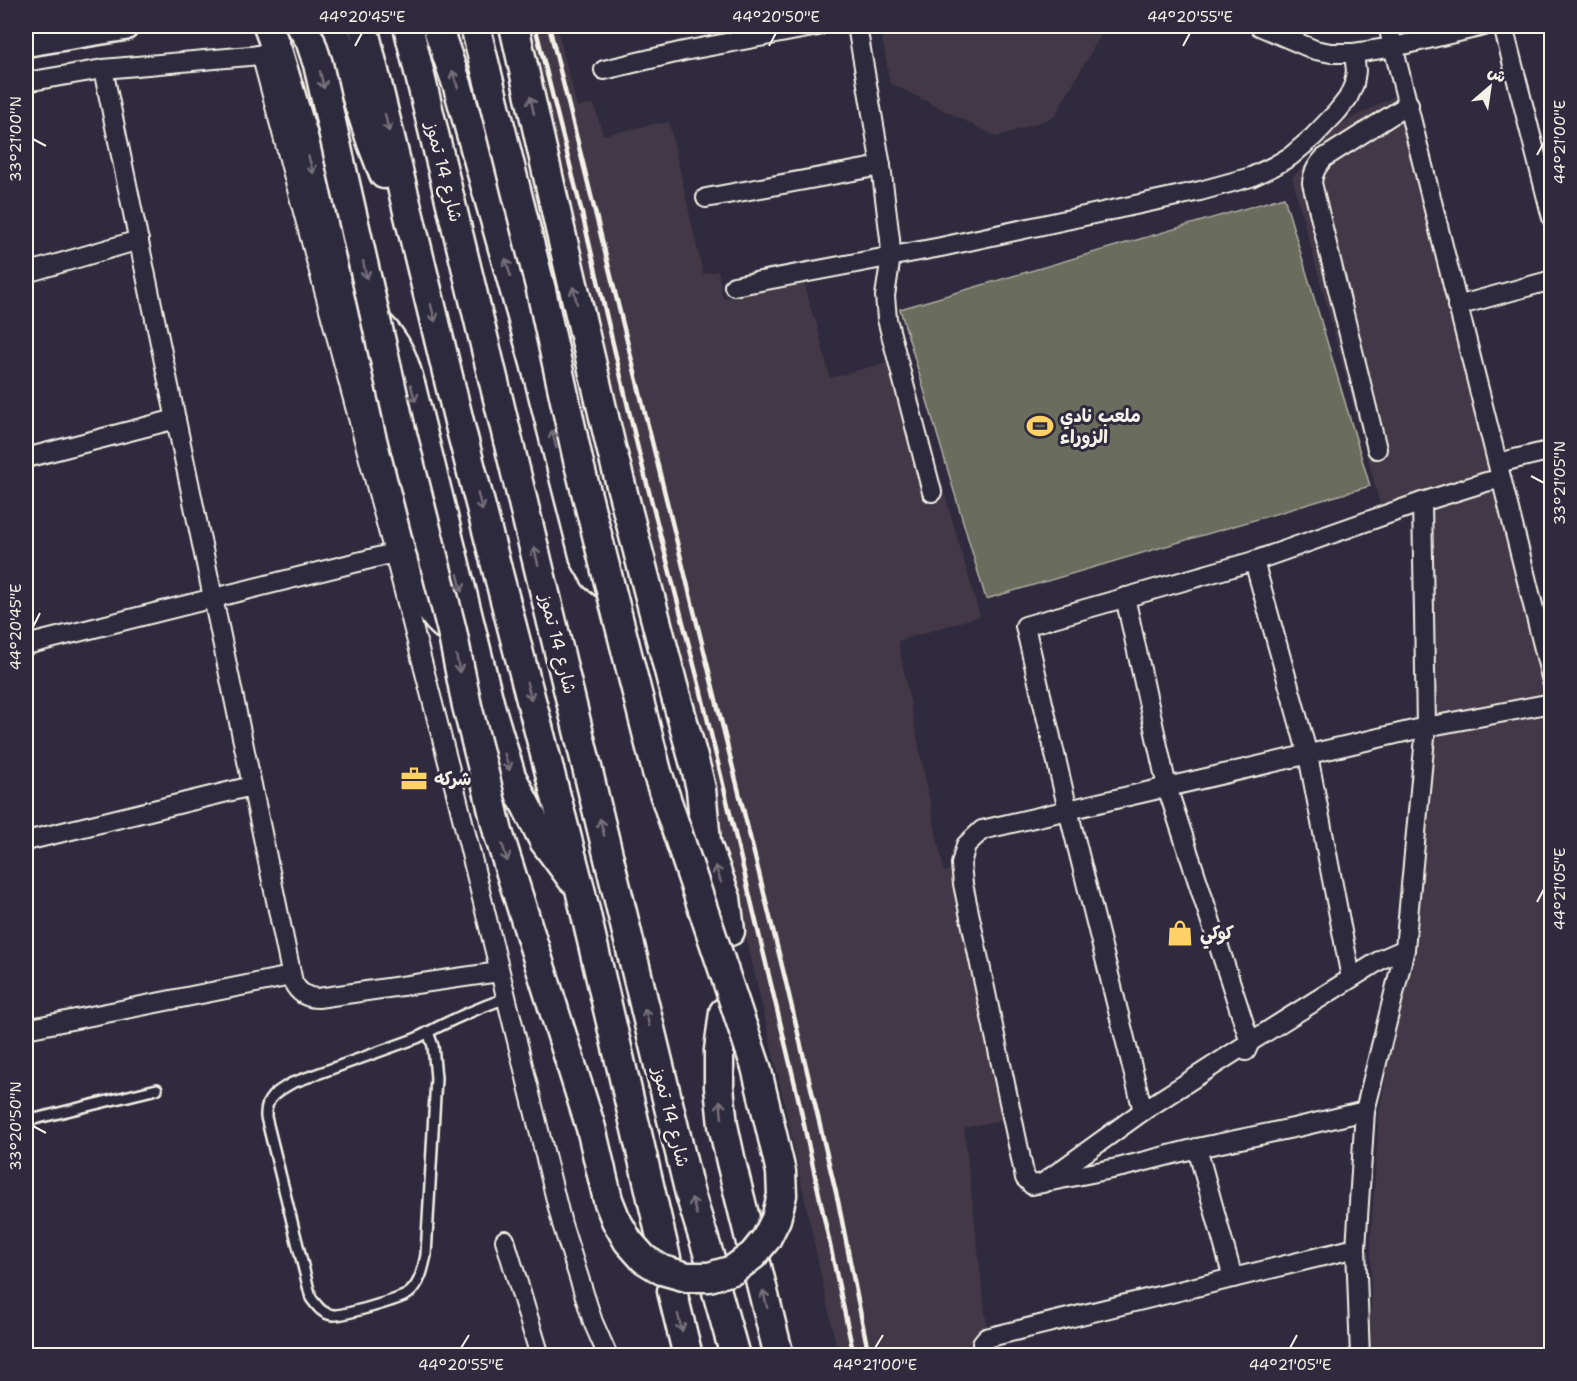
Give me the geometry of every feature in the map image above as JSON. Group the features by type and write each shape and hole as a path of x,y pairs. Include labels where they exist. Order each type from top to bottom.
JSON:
{"main road":[{"path":"26,42 124,26"},
{"path":"301,26 318,64 400,426 452,631 467,706 498,832 591,1128 608,1200 628,1242 644,1259 662,1270 687,1277 709,1277 733,1270 753,1255 766,1239 776,1219 782,1195 781,1172 756,1067 657,772 578,460 541,290 475,26"},
{"path":"333,26 379,164 391,189 410,219"},
{"name":"شارع 14 تموز","path":"363,26 462,434 580,889 666,1258"},
{"name":"شارع 14 تموز","path":"408,26 687,1182 711,1262"},
{"path":"437,26 458,87 535,363 585,559 596,576 610,588"},
{"path":"514,26 612,447 701,789 706,842"},
{"path":"270,45 312,166 426,597 437,620 452,631"},
{"path":"541,290 556,311 567,335 653,682 678,764 726,898 730,931"},
{"path":"378,324 395,344 404,362 490,706 512,776 535,826 556,859 580,889"},
{"path":"723,1012 719,1050 719,1087 723,1125 779,1356"},
{"path":"672,1291 688,1356"},
{"path":"717,1292 735,1356"}],"street":[{"path":"604,70 684,51 818,26"},
{"path":"857,26 881,166 890,239 891,256 885,296 887,319 932,492"},
{"path":"1259,26 1315,50 1331,53 1354,53 1394,47 1484,26"},
{"path":"1388,26 1551,681"},
{"path":"1503,26 1551,218"},
{"path":"26,82 270,45 562,1224 593,1322 608,1356"},
{"path":"734,286 941,247 1200,191 1251,177 1291,156 1337,112 1348,98 1354,84 1356,71 1354,53"},
{"path":"103,69 293,982 300,992 312,998 318,998 499,972"},
{"path":"1377,449 1312,183 1313,173 1324,158 1409,104"},
{"path":"706,198 881,166"},
{"path":"26,273 139,240"},
{"path":"1457,306 1551,280"},
{"path":"26,458 176,419"},
{"path":"1143,1111 1025,626 1254,561 1486,482 1500,471 1551,450"},
{"path":"1360,1356 1356,1248 1365,1111 1405,949 1426,727 1422,502"},
{"path":"26,645 394,553"},
{"path":"1254,561 1308,755 1351,978"},
{"path":"1125,597 1167,788 1247,1047"},
{"path":"1365,1111 1122,1167 1032,1185 1025,1178 963,884 961,864 966,845 982,831 1068,810 1426,727 1551,703"},
{"path":"26,841 252,786"},
{"path":"1043,1183 1143,1111 1247,1047 1351,978 1382,959 1405,949"},
{"path":"26,1029 291,976"},
{"path":"1197,1148 1233,1278"},
{"path":"506,1240 540,1356"},
{"path":"983,1356 982,1343 986,1338 1356,1248"}],"lane":[{"path":"428,1032 433,1046 436,1078 426,1255 420,1276 414,1288 407,1295 344,1314 333,1315 322,1311 311,1298 266,1118 266,1108 271,1097 292,1083 417,1038 428,1032 468,1012 506,998"},
{"path":"26,1121 157,1089"}],"shaded area":[{"path":"519,26 557,26 577,107 594,104 603,135 669,122 703,274 718,271 723,299 804,281 830,378 905,357 980,616 898,641 944,872 968,865 1002,1120 964,1128 990,1355 838,1355 783,1097 684,667"},
{"path":"880,26 1106,26 1054,117 997,137 890,83"},
{"path":"1395,96 1548,691 1551,695 1551,1355 1371,1355 1371,1239 1379,1111 1413,945 1428,493 1381,508 1292,177 1315,156 1331,129"}],"green space":[{"path":"1284,197 1370,486 986,599 900,309"}],"railway":[{"path":"535,26 639,453 699,684 798,1097 854,1356"},
{"path":"549,26 783,970 838,1201 869,1356"}],"place":[{"name":"ملعب نادي الزوراء","path":"1040,426"},
{"name":"شركه","path":"414,779"},
{"name":"كوكي","path":"1180,933"}]}
